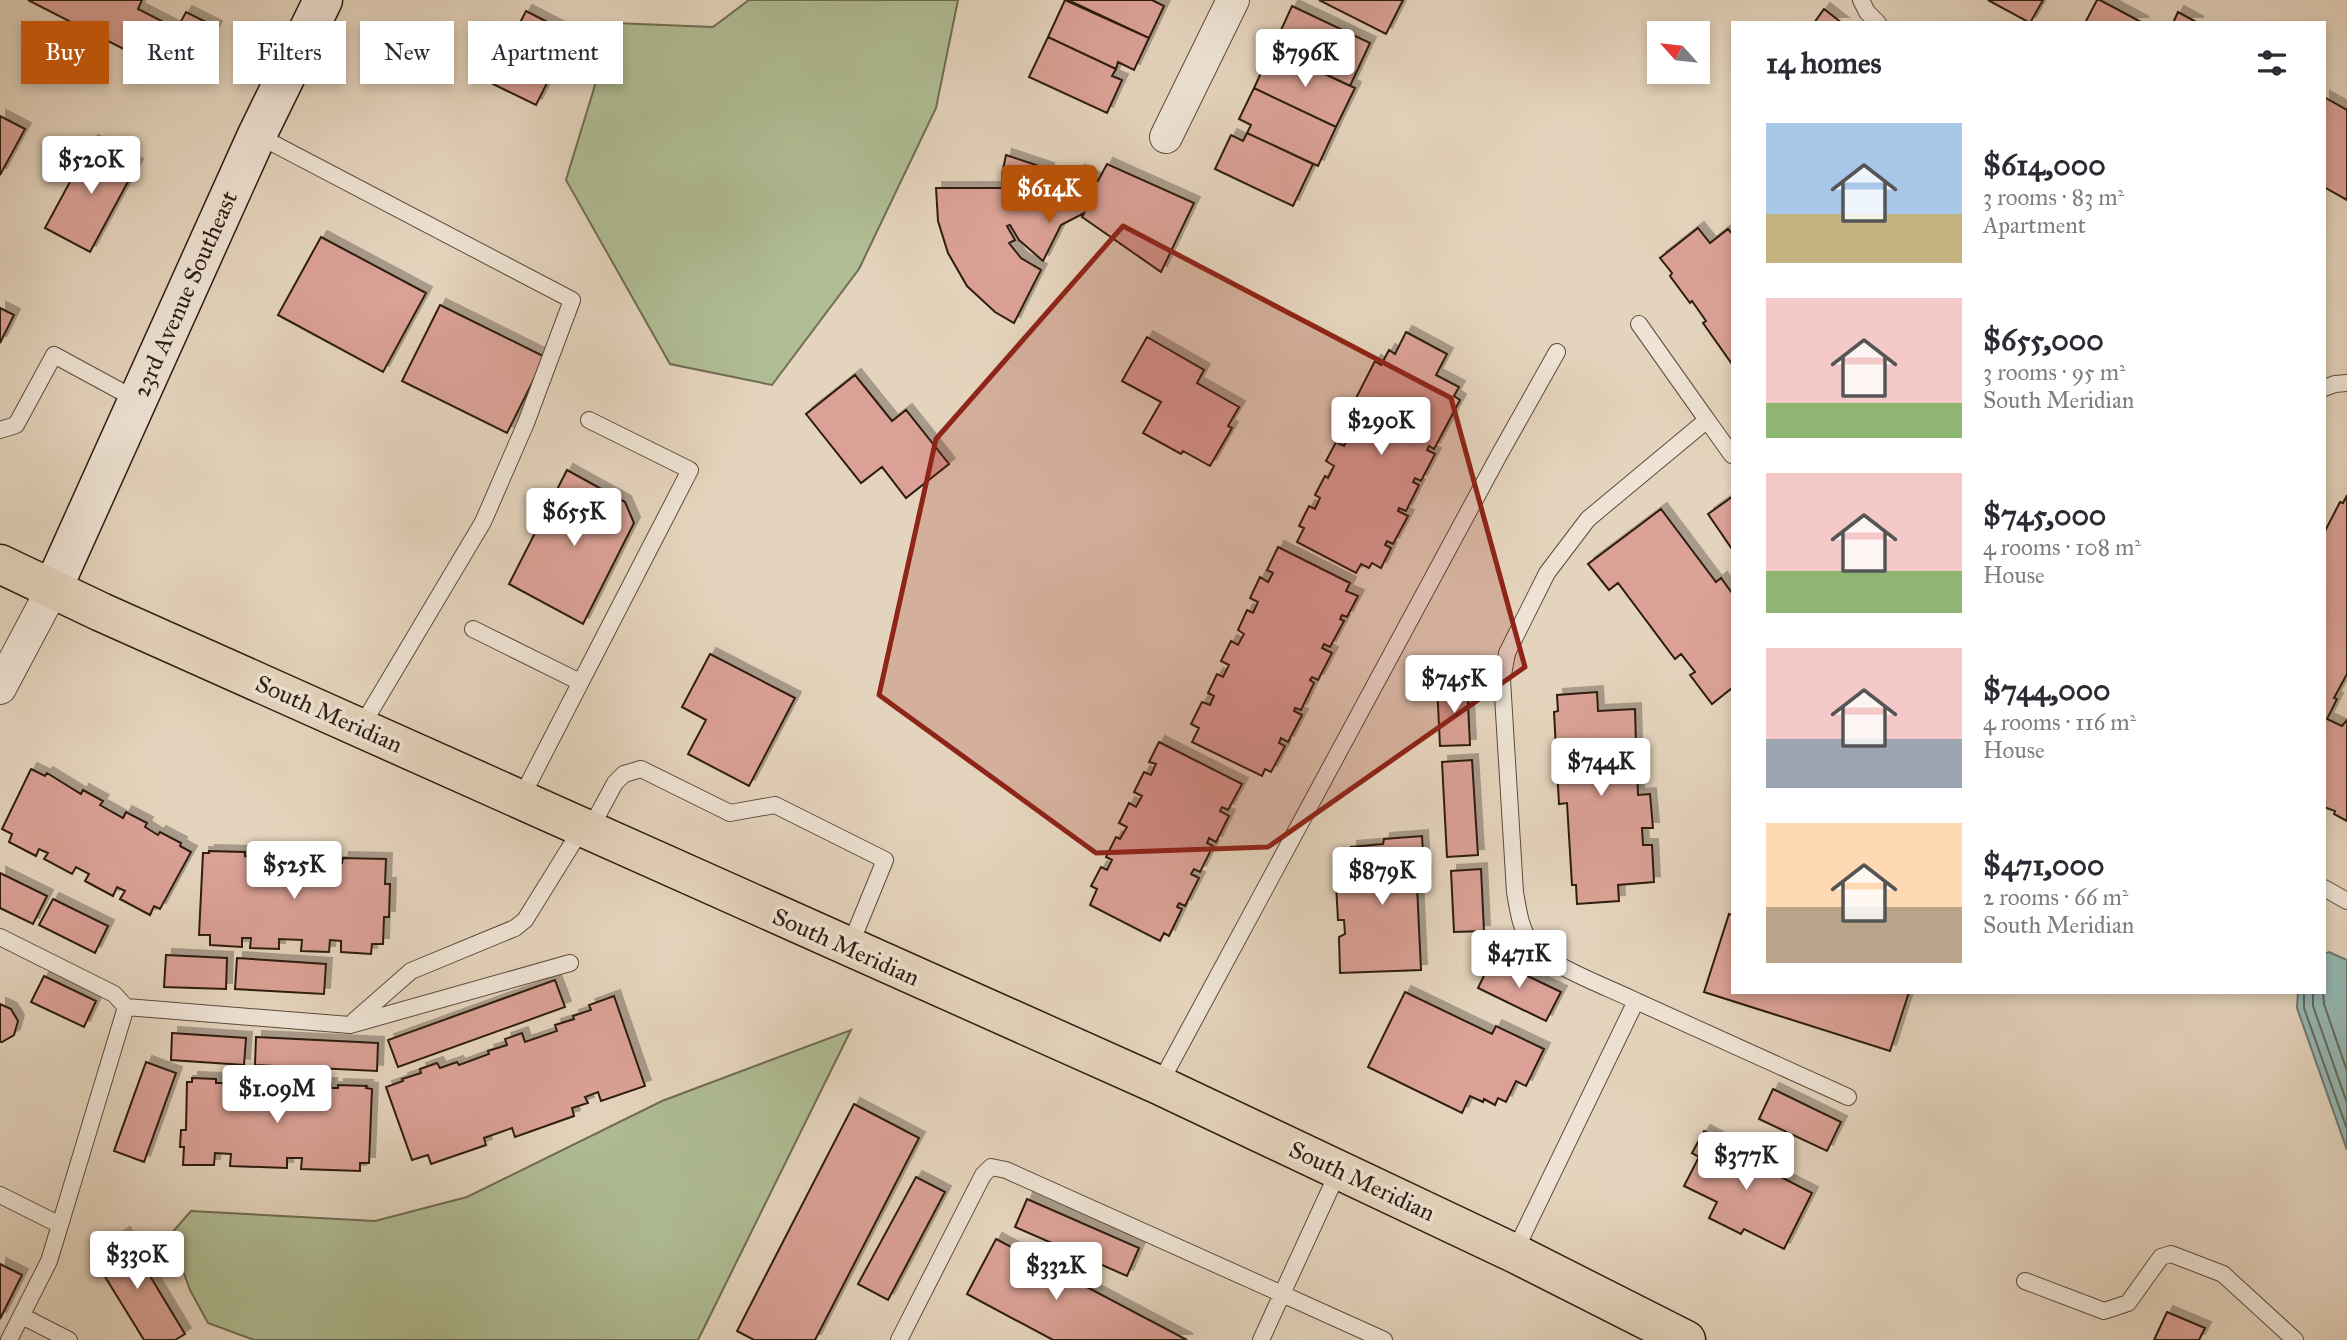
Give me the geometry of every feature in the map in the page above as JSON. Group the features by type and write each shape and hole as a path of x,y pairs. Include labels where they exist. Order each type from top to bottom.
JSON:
{"main road":[{"name":"South Meridian","path":"0,564 52,590 1159,1086 1514,1253 1686,1340"}],"street":[{"name":"23rd Avenue Southeast","path":"52,590 257,135 323,0"},
{"path":"1166,137 1233,0"},
{"path":"0,688 52,590"}],"lane":[{"path":"1861,0 1876,21"},
{"path":"257,135 572,300 526,423 483,523 360,728"},
{"path":"1639,324 1731,454"},
{"path":"1159,1086 1557,352"},
{"path":"0,430 16,425 54,355 137,400"},
{"path":"2326,387 2347,383"},
{"path":"520,800 690,470 589,420"},
{"path":"1707,420 1588,519 1547,573 1507,653 1502,680 1515,892 1520,921 1532,945 1552,961 1848,1097"},
{"path":"473,629 580,682"},
{"path":"350,1025 411,971 515,928 525,920 615,783 624,774 641,769 730,813 775,805 885,860 849,948"},
{"path":"2326,889 2347,901"},
{"path":"0,937 114,994 127,1007 350,1025 570,963"},
{"path":"1514,1253 1636,1001"},
{"path":"9,1340 49,1261 127,1007"},
{"path":"899,1340 983,1175 991,1167 1006,1170 1384,1340"},
{"path":"1261,1340 1339,1170"},
{"path":"0,1195 60,1225"},
{"path":"2025,1281 2104,1311 2128,1303 2161,1257 2171,1254 2223,1274 2295,1340"},
{"path":"22,1316 69,1340"}],"highlighted area":[{"path":"1123,226 1451,398 1525,667 1268,847 1096,853 879,695 936,439"}],"green space":[{"path":"749,0 958,0 936,108 859,269 772,385 670,364 566,180 595,84 623,84 623,23 713,27"},
{"path":"851,1030 698,1340 254,1340 208,1323 190,1290 170,1235 191,1211 375,1221 467,1197 662,1101"}],"water":[{"path":"2326,953 2347,960 2347,1150 2297,1008 2298,994 2326,994"}],"building":[{"path":"28,0 142,0 138,9 161,21 123,21 123,49 109,42 109,21 69,21"},
{"path":"1065,0 1149,38 1134,70 1118,62 1116,69 1048,37"},
{"path":"1068,0 1152,0 1164,6 1149,38"},
{"path":"1319,0 1403,0 1386,34"},
{"path":"1988,0 2043,0 2031,21"},
{"path":"2097,0 2100,0 2139,21 2086,21"},
{"path":"1292,6 1370,43 1350,86 1284,55 1288,47 1276,41"},
{"path":"1824,9 1839,21 1815,21"},
{"path":"526,11 545,21 521,21"},
{"path":"186,12 204,21 181,21"},
{"path":"2178,12 2194,21 2174,21"},
{"path":"1048,37 1116,69 1112,76 1122,80 1107,113 1029,77"},
{"path":"1284,55 1355,88 1336,127 1254,88 1269,56 1281,62"},
{"path":"493,84 546,84 536,105"},
{"path":"1254,88 1336,127 1318,166 1247,133 1251,125 1239,119"},
{"path":"2326,98 2347,110 2347,200 2326,188"},
{"path":"0,116 25,129 0,175"},
{"path":"1247,133 1313,164 1293,206 1215,169 1231,135 1243,141"},
{"path":"92,141 137,165 90,252 45,228"},
{"path":"1006,155 1048,169 1047,189 1079,171 1098,181 1107,164 1194,203 1161,272 1082,217 1084,213 1061,225 1043,261 1019,240 1010,225 1007,226 1015,240 1009,243 1021,258 1041,270 1014,323 995,312 967,286 948,253 938,221 936,188 1002,188"},
{"path":"1698,228 1710,243 1728,229 1731,233 1731,363 1703,323 1706,321 1670,276 1672,273 1660,258"},
{"path":"321,237 426,293 383,372 278,315"},
{"path":"440,305 545,357 507,433 402,381"},
{"path":"0,308 14,315 0,343"},
{"path":"1406,332 1447,354 1436,375 1459,387 1454,396 1460,400 1434,449 1429,446 1427,450 1435,454 1421,481 1415,478 1413,482 1419,485 1406,511 1399,508 1398,511 1408,516 1393,544 1387,541 1385,545 1391,548 1381,568 1372,563 1369,568 1361,564 1356,573 1297,542 1304,528 1299,526 1309,506 1315,509 1320,498 1315,495 1334,466 1326,461 1336,442 1344,446 1350,434 1342,430 1352,411 1357,413 1362,403 1355,400 1375,361 1381,365 1389,350 1395,354"},
{"path":"1147,337 1204,370 1197,383 1239,407 1228,426 1232,428 1210,466 1143,433 1161,402 1122,381"},
{"path":"855,375 892,421 906,410 949,464 906,498 882,467 861,483 806,414"},
{"path":"567,470 625,502 634,523 583,624 509,584"},
{"path":"2347,496 2347,674 2334,698 2337,699 2327,719 2342,726 2347,720 2347,821 2326,808 2326,529 2340,502 2343,503"},
{"path":"1731,498 1731,548 1708,514"},
{"path":"1661,509 1716,582 1721,578 1731,592 1731,689 1712,704 1690,675 1695,672 1681,654 1675,659 1618,583 1609,590 1588,564"},
{"path":"1278,547 1350,583 1346,591 1358,596 1347,617 1342,615 1340,619 1344,621 1330,647 1324,644 1322,648 1332,653 1318,680 1312,677 1310,680 1314,683 1301,710 1295,708 1294,711 1302,715 1288,742 1281,738 1279,743 1285,746 1271,772 1265,769 1262,776 1192,742 1199,728 1191,724 1202,702 1210,705 1214,696 1208,693 1217,674 1223,677 1229,665 1221,661 1231,641 1238,645 1244,634 1238,630 1247,610 1253,613 1258,602 1250,598 1260,577 1268,582 1273,573 1267,570"},
{"path":"710,654 795,698 749,786 688,754 706,720 682,707"},
{"path":"1467,684 1470,745 1440,746 1437,685"},
{"path":"1597,692 1598,711 1635,709 1636,745 1628,745 1629,763 1637,763 1638,795 1650,794 1653,828 1642,828 1643,845 1652,845 1654,882 1618,885 1619,901 1577,904 1576,885 1572,885 1567,803 1559,804 1554,712 1558,711 1557,695"},
{"path":"1159,742 1242,784 1228,810 1222,807 1220,811 1229,816 1216,842 1209,838 1207,843 1213,846 1200,872 1194,869 1191,874 1199,878 1185,906 1179,903 1177,907 1182,909 1169,936 1164,933 1160,941 1090,905 1097,889 1091,886 1101,867 1107,870 1112,860 1106,857 1116,837 1120,839 1127,827 1119,823 1129,803 1136,807 1142,796 1134,792 1144,772 1151,775 1156,764 1149,762"},
{"path":"1472,760 1478,855 1447,857 1442,762"},
{"path":"31,769 45,776 47,773 81,794 83,790 103,801 100,805 123,818 126,812 147,823 145,827 158,835 160,832 181,843 180,846 191,852 160,909 154,906 150,915 120,899 125,891 117,887 113,896 85,881 89,874 76,867 72,874 44,859 48,853 39,849 36,856 9,842 12,834 2,829"},
{"path":"1422,836 1425,883 1417,886 1421,970 1340,973 1339,937 1345,934 1344,920 1338,920 1336,884 1346,884 1345,857 1352,854 1351,847 1383,844 1384,839"},
{"path":"245,852 245,856 255,857 255,854 292,855 292,858 298,859 298,856 335,858 335,863 342,863 343,858 386,859 385,884 390,884 389,917 384,917 383,944 372,944 371,954 341,952 341,941 330,940 329,952 301,951 302,940 279,939 279,949 250,948 251,938 242,938 242,947 210,945 210,935 199,935 203,853"},
{"path":"1481,869 1484,931 1454,932 1451,871"},
{"path":"0,873 47,896 33,924 0,908"},
{"path":"53,899 108,926 95,953 39,925"},
{"path":"1729,914 1731,994 1908,994 1890,1051 1704,992"},
{"path":"166,955 227,958 226,989 164,987"},
{"path":"237,958 326,964 324,994 235,989"},
{"path":"1492,959 1561,992 1546,1021 1478,988"},
{"path":"44,976 96,1001 84,1027 31,1002"},
{"path":"555,980 565,1007 398,1067 388,1040"},
{"path":"1405,992 1492,1034 1496,1026 1544,1049 1526,1086 1516,1081 1506,1102 1498,1098 1495,1105 1470,1096 1462,1113 1368,1067"},
{"path":"614,996 645,1086 601,1101 598,1092 585,1097 588,1103 572,1108 574,1116 515,1137 512,1128 484,1138 486,1145 431,1164 428,1155 412,1160 386,1087 421,1073 420,1069 437,1063 440,1068 457,1062 459,1065 489,1054 488,1051 507,1045 505,1039 522,1033 525,1042 557,1031 555,1025 574,1019 573,1016 591,1010 589,1005"},
{"path":"0,1004 11,1009 18,1021 14,1035 2,1042 0,1042"},
{"path":"172,1033 246,1038 244,1065 171,1060"},
{"path":"256,1037 378,1043 377,1071 255,1065"},
{"path":"146,1062 176,1073 144,1162 114,1151"},
{"path":"192,1078 216,1079 216,1083 231,1083 231,1080 292,1082 291,1086 331,1084 331,1088 338,1088 338,1085 367,1086 366,1088 372,1089 369,1163 360,1163 360,1171 301,1169 302,1158 287,1158 287,1168 230,1166 231,1154 215,1153 214,1165 183,1165 181,1130 186,1130 187,1082 192,1082"},
{"path":"1773,1089 1841,1122 1827,1151 1759,1119"},
{"path":"854,1104 919,1138 815,1340 754,1340 737,1331"},
{"path":"1704,1131 1744,1152 1742,1157 1812,1193 1784,1249 1744,1229 1741,1234 1709,1218 1717,1202 1684,1186 1699,1157 1692,1153"},
{"path":"916,1177 945,1192 888,1300 858,1284"},
{"path":"1027,1199 1139,1248 1127,1276 1015,1227"},
{"path":"124,1233 185,1334 175,1340 144,1340 91,1254"},
{"path":"996,1239 1187,1340 1053,1340 967,1294"},
{"path":"0,1264 22,1275 0,1319"},
{"path":"2167,1312 2205,1328 2199,1340 2154,1340"}]}
